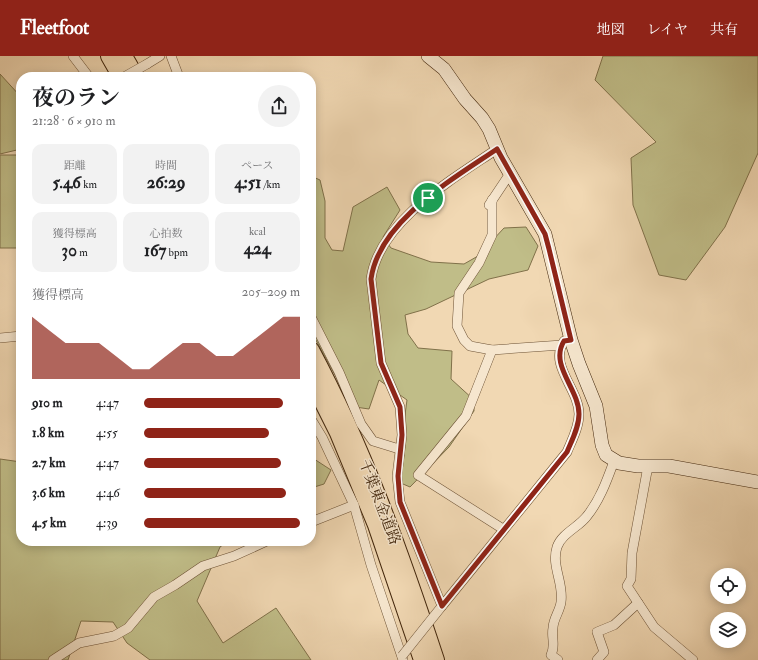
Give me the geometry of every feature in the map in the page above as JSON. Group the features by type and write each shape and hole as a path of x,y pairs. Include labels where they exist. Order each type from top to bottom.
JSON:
{"highway":[{"path":"109,56 120,72"},
{"path":"124,56 133,72"},
{"name":"千葉東金道路","path":"316,360 348,423 380,499 397,543 436,660"},
{"name":"千葉東金道路","path":"316,389 338,433 376,525 422,660"}],"street":[{"path":"72,56 85,72"},
{"path":"132,72 160,56"},
{"path":"171,56 177,72"},
{"path":"432,57 444,69 465,99 482,118 511,176 545,234 566,343 579,364 596,406 603,450 614,461 638,466 669,466 755,481"},
{"path":"442,606 400,502 398,476 399,449 402,435 400,407 381,363 372,289 372,269 384,244 416,208 448,183 497,149"},
{"path":"511,176 507,178 489,204 492,235 479,263 459,294 457,326 464,340 470,346 492,350 566,343"},
{"path":"316,327 339,372 361,424 373,441 399,449"},
{"path":"0,338 16,336"},
{"path":"403,658 503,529 567,452 578,422 578,404 560,361 560,349 566,343"},
{"path":"492,350 466,416 418,475 503,529"},
{"path":"316,427 354,505 371,565 403,658"},
{"path":"558,660 551,655 555,648 552,628 561,602 562,594 556,569 557,547 563,538 587,517 606,482 614,461"},
{"path":"648,466 632,553 631,579 627,586 654,627 693,660"},
{"path":"316,520 354,505"},
{"path":"53,660 79,642 114,636 128,628 154,597 203,566 234,556 256,546"},
{"path":"597,660 604,652 597,632 614,625 638,603"}],"shaded area":[{"path":"603,56 758,56 758,153 725,227 686,280 659,275 633,205 631,158 656,142 595,80"},
{"path":"0,74 16,92 16,150 0,154"},
{"path":"0,155 16,155 16,248 0,248"},
{"path":"316,178 320,180 325,201 325,238 332,250 343,251 353,207 387,187 400,210 383,237 391,248 431,262 464,264 478,256 504,228 526,227 538,246 528,270 489,279 426,309 405,315 408,334 418,348 452,351 451,379 474,400 474,411 449,447 410,487 396,481 407,400 379,380 369,409 348,406 336,377 316,340"},
{"path":"0,459 16,461 16,546 221,546 197,601 223,643 276,608 311,660 150,660 127,643 113,622 81,621 68,660 0,660"},
{"path":"316,460 331,470 324,484 316,486"}],"route":[{"path":"497,149 545,234 571,340 564,341 560,349 560,361 578,404 579,413 578,422 567,452 442,606 400,502 398,476 399,449 402,435 400,407 381,363 371,279 372,269 384,244 402,222 428,198 497,149"}]}
